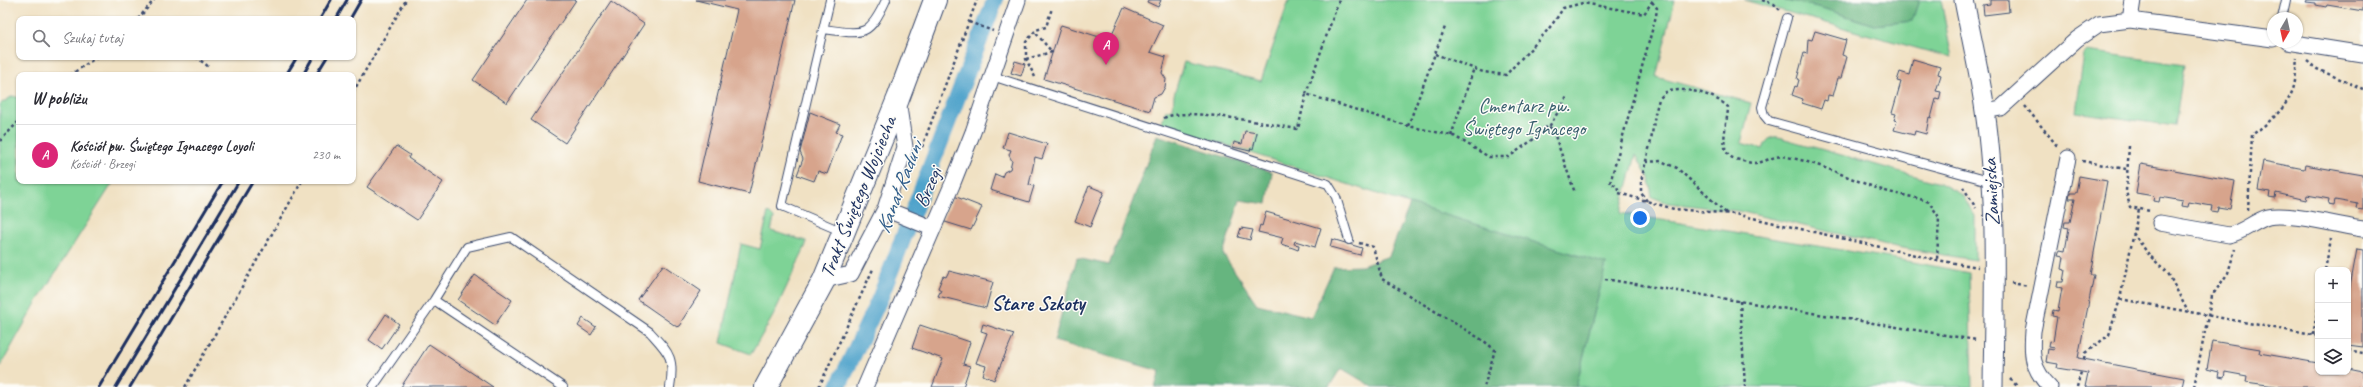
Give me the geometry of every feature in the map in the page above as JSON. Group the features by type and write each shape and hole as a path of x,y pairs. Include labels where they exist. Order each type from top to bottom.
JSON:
{"main road":[{"name":"Trakt Świętego Wojciecha","path":"766,387 824,280 898,99 935,0"}],"street":[{"name":"Brzegi","path":"865,387 929,227 965,152 1018,0"},
{"name":"Zamiejska","path":"1964,0 1985,111 1992,182 1994,270 1993,387"},
{"path":"2130,20 2133,0"},
{"path":"1985,111 2001,108 2077,40 2099,24 2130,20 2267,39"},
{"path":"2303,47 2363,54"},
{"path":"824,280 851,274 874,233 885,209 905,147 898,99"},
{"path":"2050,387 2036,369 2031,354 2031,346 2042,278 2068,158"},
{"path":"885,209 929,227"},
{"path":"2160,223 2217,233 2242,231 2258,221 2276,216 2363,230"}],"lane":[{"path":"830,0 782,206 844,232"},
{"path":"823,29 857,33 868,30 878,18 886,0"},
{"path":"2283,12 2286,0"},
{"path":"1787,18 1762,107 1764,115 1769,122 1992,182"},
{"path":"992,76 1328,184 1336,197 1349,240"},
{"path":"373,387 434,300 467,247 511,237 650,332 667,351 673,366 670,387"},
{"path":"434,300 563,387"}],"path":[{"path":"141,16 154,0"},
{"path":"356,87 406,0"},
{"path":"1154,128 1160,120 1169,115 1196,114 1298,129 1306,94 1339,0"},
{"path":"1762,0 1774,4 1787,18"},
{"path":"1435,54 1474,68 1506,75 1529,48 1554,24 1564,8 1583,3 1644,14 1653,1 1657,8 1656,16 1610,183 1617,186 1619,193 1674,210 1726,213 1937,260 1994,270"},
{"path":"1032,89 1034,76 1026,59 1026,42 1034,31 1046,27 1052,8"},
{"path":"969,22 999,33"},
{"path":"1408,126 1445,28"},
{"path":"1026,59 1052,52 1034,31"},
{"path":"2194,387 2207,315 2212,296 2228,273 2242,231 2252,135 2267,124 2286,102 2294,86 2294,48"},
{"path":"2296,48 2316,69 2363,89"},
{"path":"74,72 92,60"},
{"path":"200,60 209,67"},
{"path":"1451,136 1474,68"},
{"path":"1647,202 1641,193 1655,114 1660,99 1666,92 1685,89 1721,100 1728,107 1724,136 1726,149 1731,157 1752,164 1762,163 1780,156 1788,157 1831,170 1882,189 1929,202 1939,217 1937,260"},
{"path":"1306,94 1408,126 1451,136 1489,157 1498,158 1509,157 1535,138 1545,128 1549,128 1567,97"},
{"path":"0,141 16,124"},
{"path":"1549,128 1553,130 1575,193"},
{"path":"2129,146 2126,191 2130,207 2158,213 2160,223"},
{"path":"1646,162 1661,161 1678,168 1726,213"},
{"path":"185,387 300,184"},
{"path":"2084,359 2085,353 2109,335 2120,299 2138,209"},
{"path":"2133,233 2150,256 2168,272 2188,312"},
{"path":"1349,240 1373,247 1382,279 1484,341 1494,350 1484,387"},
{"path":"2326,267 2330,244"},
{"path":"1605,279 1970,339"},
{"path":"2008,282 2027,286"},
{"path":"2120,299 2313,335 2315,324"},
{"path":"1740,301 1745,387"},
{"path":"2351,351 2363,353"},
{"path":"2077,387 2081,372"}],"green space":[{"name":"Cmentarz pw. Świętego Ignacego","path":"1289,0 1675,0 1656,77 1751,103 1741,143 1763,149 1768,140 1772,137 1778,137 1940,183 1962,195 1975,216 1975,260 1896,247 1738,211 1668,203 1652,197 1649,178 1636,155 1620,213 1913,262 1969,273 1972,387 1576,387 1606,264 1443,215 1161,124 1166,110 1173,109 1174,95 1184,62 1261,81"},
{"path":"1744,0 1780,0 1819,7 1874,25 1912,21 1919,0 1941,0 1952,58"},
{"path":"1780,0 1919,0 1912,21 1874,25 1819,7"},
{"path":"2087,51 2184,65 2175,126 2076,112 2084,54"},
{"path":"13,96 16,97 16,184 112,184 36,303 0,367 0,104"},
{"path":"1157,135 1272,172 1267,204 1240,200 1223,254 1257,304 1311,317 1334,267 1362,266 1389,256 1410,204 1606,264 1576,387 1373,387 1341,368 1329,387 1155,387 1160,371 1054,341 1077,258 1109,265"},
{"path":"768,212 774,218 771,231 806,241 806,245 773,316 751,354 721,343 741,244 760,249"}],"building":[{"path":"527,0 576,0 507,103 473,80"},
{"path":"696,0 795,0 749,194 698,181 737,10"},
{"path":"1148,0 1161,0 1158,7 1147,2"},
{"path":"1990,0 2008,0 2009,12 1984,15 1983,5 1990,4"},
{"path":"2307,0 2363,0 2363,11 2327,5 2326,7 2316,5 2316,3 2306,2"},
{"path":"611,1 644,24 565,143 531,120"},
{"path":"1124,8 1163,25 1150,52 1166,57 1162,73 1166,79 1165,87 1161,94 1154,97 1150,111 1044,79 1061,25 1109,40"},
{"path":"1815,31 1846,40 1842,55 1847,57 1841,78 1838,78 1833,96 1828,95 1827,101 1824,100 1821,109 1802,103 1803,99 1792,95 1799,80 1797,79 1804,53 1807,54 1808,39 1812,40"},
{"path":"1913,59 1940,67 1938,74 1941,75 1936,91 1941,92 1939,100 1936,99 1931,118 1929,117 1926,134 1915,131 1914,135 1894,130 1897,121 1894,120 1896,114 1892,113 1901,82 1897,81 1900,72 1909,75"},
{"path":"1015,61 1025,64 1021,76 1011,73"},
{"path":"810,112 840,124 836,132 842,134 827,174 818,171 814,181 797,175 803,159 800,152"},
{"path":"1245,131 1257,133 1253,149 1251,148 1250,151 1233,147 1234,142 1242,144"},
{"path":"1008,132 1047,144 1042,159 1035,157 1029,185 1034,186 1029,202 990,190 995,174 1002,177 1004,172 1010,169 1012,161 1009,155 1011,150 1003,148"},
{"path":"396,146 410,155 408,158 443,182 417,220 367,187"},
{"path":"2263,161 2304,169 2305,165 2363,175 2363,210 2357,209 2358,204 2335,200 2334,205 2328,204 2329,199 2307,195 2306,200 2276,193 2275,198 2269,197 2270,192 2258,190"},
{"path":"2141,164 2235,181 2230,209 2218,207 2217,212 2211,211 2212,206 2189,202 2188,207 2182,206 2183,201 2160,197 2159,202 2153,201 2154,196 2136,193"},
{"path":"2079,176 2107,181 2090,275 2094,275 2078,358 2184,378 2182,387 2085,387 2088,373 2057,368 2058,364 2046,362 2048,349 2054,350 2055,348 2049,347 2050,341 2053,342 2057,317 2052,316 2053,310 2058,311 2062,288 2057,287 2058,282 2063,282 2065,270 2062,269 2064,257 2058,256 2060,250 2065,251 2069,228 2064,227 2065,222 2070,222 2075,199 2069,199 2070,193 2076,193"},
{"path":"1089,186 1104,192 1090,227 1075,221"},
{"path":"954,196 982,207 971,230 942,221"},
{"path":"1266,212 1321,228 1315,247 1295,241 1294,244 1299,245 1298,250 1281,244 1283,238 1258,232 1260,225 1262,226"},
{"path":"1241,228 1253,230 1250,240 1238,237"},
{"path":"1332,239 1362,248 1360,255 1330,247"},
{"path":"2357,249 2363,250 2363,347 2351,345 2351,282"},
{"path":"663,265 701,291 681,322 682,323 680,326 677,327 638,300"},
{"path":"949,271 993,282 986,308 938,296 941,290 938,288 943,276 946,277"},
{"path":"475,275 512,300 495,325 458,300"},
{"path":"386,314 399,324 382,349 369,340"},
{"path":"583,318 596,327 591,335 578,326"},
{"path":"983,324 1014,334 994,380 983,375 986,366 976,363 987,333 981,331"},
{"path":"920,325 970,342 963,364 970,366 963,387 932,387 943,359 912,348"},
{"path":"2212,341 2260,349 2259,353 2315,362 2315,375 2351,375 2351,370 2363,372 2363,387 2282,387 2246,382 2247,376 2225,372 2224,378 2218,377 2219,372 2207,369"},
{"path":"429,344 493,387 401,387"}],"waterway":[{"name":"Kanał Raduni","path":"838,387 880,298 995,0"}],"railway":[{"path":"322,16 331,0"},
{"path":"338,16 347,0"},
{"path":"352,16 361,0"},
{"path":"288,72 295,60"},
{"path":"305,72 311,60"},
{"path":"318,72 325,60"},
{"path":"99,387 221,184"},
{"path":"116,387 237,184"},
{"path":"130,387 251,184"}],"place":[{"name":"Kościół pw. Świętego Ignacego Loyoli","path":"1106,65"}],"district":[{"name":"Stare Szkoty","path":"1038,303"}]}
